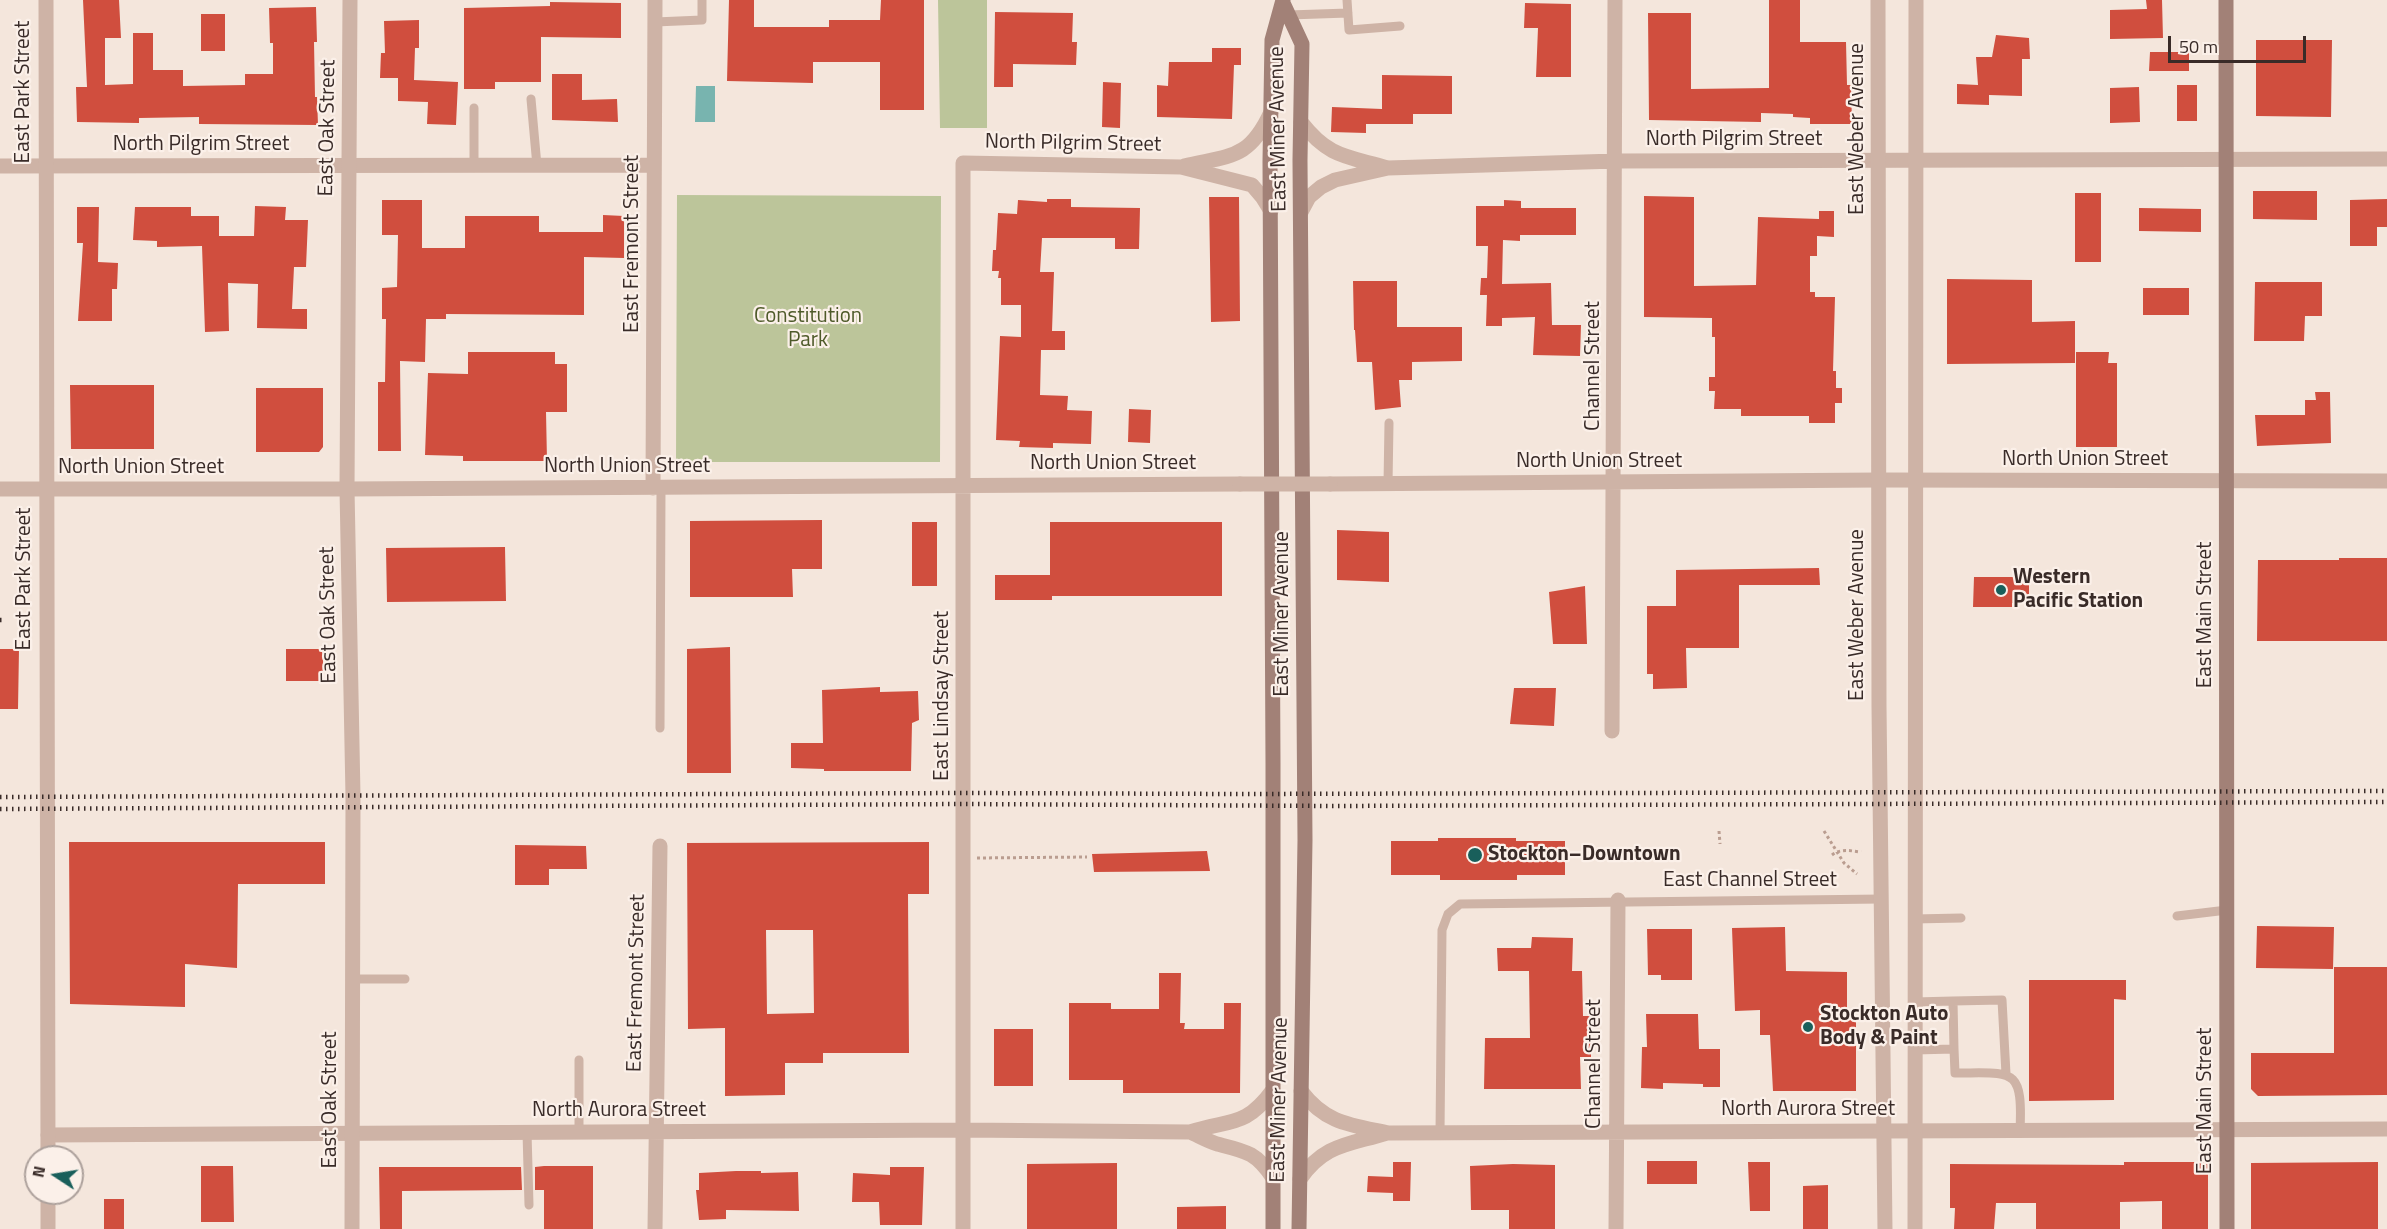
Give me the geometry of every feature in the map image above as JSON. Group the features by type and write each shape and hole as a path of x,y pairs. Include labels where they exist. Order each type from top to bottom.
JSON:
{"main road":[{"name":"East Main Street","path":"2226,0 2227,1229"},
{"name":"East Miner Avenue","path":"1273,1229 1270,211 1272,40 1285,6"},
{"name":"East Miner Avenue","path":"1285,6 1302,44 1305,840 1299,1229"}],"street":[{"name":"East Park Street","path":"46,0 48,1145"},
{"name":"East Oak Street","path":"350,0 347,489 353,796 352,1229"},
{"name":"East Fremont Street","path":"655,0 657,488"},
{"name":"Channel Street","path":"1612,731 1615,0"},
{"name":"East Weber Avenue","path":"1878,0 1885,1229"},
{"path":"1915,1229 1916,0"},
{"name":"North Pilgrim Street","path":"1181,167 1231,156 1242,151 1263,130 1271,112"},
{"name":"North Pilgrim Street","path":"1301,122 1328,150 1388,168"},
{"name":"North Pilgrim Street","path":"1301,212 1309,197 1321,187 1335,180 1388,168 1616,161 2387,159"},
{"name":"North Pilgrim Street","path":"963,163 1181,167 1252,185 1270,211"},
{"name":"East Lindsay Street","path":"963,163 963,1229"},
{"name":"North Pilgrim Street","path":"0,166 654,165"},
{"name":"North Union Street","path":"0,489 657,488 1879,480 2387,481"},
{"name":"East Fremont Street","path":"655,1229 660,846"},
{"name":"Channel Street","path":"1616,1229 1618,900"},
{"name":"North Aurora Street","path":"48,1135 963,1130 1190,1132 1242,1120 1254,1113 1273,1090"},
{"name":"North Aurora Street","path":"1301,1091 1312,1106 1328,1117 1389,1133 2387,1129"},
{"name":"North Aurora Street","path":"1190,1132 1215,1143 1248,1152 1264,1164 1273,1178"},
{"name":"North Aurora Street","path":"1300,1179 1311,1164 1328,1151 1389,1133"},
{"path":"48,1205 48,1229"}],"lane":[{"path":"655,22 702,20 702,0"},
{"path":"1347,0 1349,30 1400,26"},
{"path":"1285,6 1348,13"},
{"path":"531,99 537,165"},
{"path":"474,108 474,166"},
{"path":"1388,484 1389,423"},
{"path":"657,488 660,728"},
{"name":"East Channel Street","path":"1440,1133 1442,930 1448,914 1460,903 1882,899"},
{"path":"2177,916 2227,910"},
{"path":"1914,919 1961,918"},
{"path":"352,979 405,980"},
{"path":"1914,1002 2002,1000 2006,1074"},
{"path":"1953,1001 1955,1073 2006,1074 2013,1077 2020,1090 2020,1131"},
{"path":"1914,1050 1954,1049"},
{"path":"579,1060 579,1132"},
{"path":"527,1132 530,1205"}],"path":[{"path":"1719,831 1719,844"},
{"path":"1824,831 1844,863 1857,874"},
{"path":"1832,855 1837,851 1861,852"},
{"path":"964,858 1087,857"}],"green space":[{"path":"938,0 987,0 987,128 940,128"},
{"name":"Constitution Park","path":"677,195 941,196 940,462 676,462"}],"water":[{"path":"696,86 715,86 715,122 695,122"}],"building":[{"path":"83,0 119,0 121,38 105,38 105,85 133,84 133,33 153,33 153,70 183,70 183,86 245,85 245,74 273,74 273,43 270,43 269,8 316,7 317,42 314,42 318,125 199,124 199,117 139,118 139,123 77,122 76,87 87,87"},
{"path":"729,0 754,0 754,27 829,27 829,20 880,20 881,0 924,0 924,110 880,110 880,62 813,62 813,83 727,81"},
{"path":"1769,0 1800,0 1800,42 1846,42 1847,85 1851,85 1852,124 1810,124 1810,118 1793,117 1793,114 1761,113 1761,122 1649,120 1648,13 1691,13 1691,89 1769,88"},
{"path":"2146,0 2162,0 2163,38 2110,39 2110,10 2147,9"},
{"path":"550,2 621,3 621,38 541,37 541,82 495,82 495,89 464,89 464,8 550,6"},
{"path":"1525,3 1571,4 1571,77 1536,77 1538,28 1524,28"},
{"path":"995,12 1073,13 1072,42 1077,42 1076,65 1013,64 1013,87 994,87"},
{"path":"201,14 225,14 225,51 201,51"},
{"path":"419,20 419,48 415,48 414,80 458,82 456,125 427,124 428,102 398,101 398,78 380,78 381,53 385,53 384,21"},
{"path":"1996,35 2029,38 2030,59 2022,59 2022,96 1989,95 1989,105 1957,104 1957,84 1978,85 1976,57 1992,57"},
{"path":"2256,40 2332,40 2331,117 2256,116"},
{"path":"1212,48 1241,48 1241,65 1234,65 1232,119 1157,117 1157,85 1168,86 1169,62 1212,62"},
{"path":"2150,52 2189,52 2189,71 2149,71"},
{"path":"552,74 582,74 582,100 617,99 618,122 552,120"},
{"path":"1382,75 1452,76 1452,114 1413,114 1413,124 1366,124 1366,133 1331,132 1332,107 1382,109"},
{"path":"1103,82 1121,83 1120,128 1102,127"},
{"path":"2177,85 2197,85 2197,121 2177,121"},
{"path":"2139,87 2140,122 2110,123 2110,88"},
{"path":"2253,191 2317,191 2317,220 2253,219"},
{"path":"2075,193 2101,193 2101,262 2075,262"},
{"path":"1644,196 1694,197 1694,286 1756,285 1758,217 1819,219 1819,211 1834,211 1834,237 1817,236 1817,256 1810,256 1810,292 1815,292 1815,297 1835,297 1833,371 1836,371 1836,388 1842,388 1842,403 1835,403 1835,423 1809,423 1809,416 1741,416 1741,409 1714,409 1715,391 1709,391 1709,377 1715,377 1715,337 1712,337 1712,318 1644,317"},
{"path":"1209,197 1239,197 1240,321 1211,322"},
{"path":"1047,199 1071,199 1071,207 1140,208 1139,249 1115,249 1115,238 1042,238 1040,272 1054,272 1052,331 1065,331 1065,350 1041,350 1040,395 1068,396 1067,410 1092,411 1091,444 1053,443 1053,448 1019,447 1020,441 996,440 1000,336 1021,337 1021,305 1001,305 1001,278 998,278 999,271 992,271 993,250 996,250 998,213 1017,214 1018,200 1047,202"},
{"path":"2387,199 2387,227 2377,227 2377,246 2350,246 2350,200"},
{"path":"382,200 422,200 422,248 465,248 465,216 539,216 539,232 603,232 603,215 624,216 624,258 584,257 584,315 446,314 446,319 426,319 425,362 400,361 401,451 378,451 378,382 385,382 386,319 382,319 382,288 397,287 398,235 382,235"},
{"path":"1504,200 1521,201 1521,208 1576,208 1576,235 1520,235 1520,241 1503,240 1502,284 1551,283 1552,325 1581,325 1580,356 1533,355 1535,317 1502,318 1502,326 1486,326 1487,295 1480,295 1481,278 1487,278 1488,246 1476,246 1476,206 1504,206"},
{"path":"255,206 286,207 285,220 308,220 306,267 294,267 292,309 307,309 307,329 257,328 258,284 228,283 229,331 205,332 202,246 157,247 157,241 133,240 135,207 191,207 191,216 219,216 219,236 254,236"},
{"path":"77,207 99,207 98,262 118,263 117,289 112,289 112,321 78,321 83,243 77,243"},
{"path":"2139,208 2201,209 2201,232 2139,231"},
{"path":"1947,279 2032,280 2032,322 2075,321 2075,363 1947,364"},
{"path":"1353,281 1397,281 1397,327 1462,327 1462,361 1412,362 1412,380 1399,380 1401,407 1375,410 1372,362 1357,362"},
{"path":"2255,282 2322,282 2322,316 2305,316 2304,341 2254,341"},
{"path":"2143,288 2189,288 2189,315 2143,315"},
{"path":"468,352 555,352 555,364 567,364 567,412 546,412 547,461 463,461 463,456 425,455 428,373 468,374"},
{"path":"2076,352 2109,352 2108,363 2117,363 2117,447 2076,447"},
{"path":"70,385 154,385 154,449 71,449"},
{"path":"256,388 323,388 323,447 319,452 256,452"},
{"path":"2315,392 2330,392 2331,443 2257,446 2255,415 2305,415 2305,400 2316,400"},
{"path":"1129,409 1151,410 1150,443 1128,442"},
{"path":"822,520 822,569 792,569 793,597 690,597 690,521"},
{"path":"912,522 937,522 937,586 912,586"},
{"path":"1050,522 1222,522 1222,596 1052,596 1052,600 995,600 995,575 1050,575"},
{"path":"1337,530 1389,532 1389,582 1337,580"},
{"path":"505,547 506,601 387,602 386,548"},
{"path":"2339,558 2387,558 2387,641 2257,641 2258,560 2339,560"},
{"path":"1819,568 1820,585 1739,585 1739,648 1686,648 1687,688 1653,689 1653,674 1647,674 1647,606 1676,606 1676,570"},
{"name":"Western Pacific Station","path":"1974,577 2029,577 2029,603 2012,603 2012,607 1973,607"},
{"path":"1585,586 1587,644 1553,644 1549,592"},
{"path":"730,647 731,773 687,773 687,649"},
{"path":"0,649 19,649 18,709 0,709"},
{"path":"286,649 323,649 323,681 286,681"},
{"path":"880,687 880,692 918,691 919,720 912,723 911,771 824,771 824,769 791,768 791,743 823,743 822,690"},
{"path":"1514,688 1556,688 1554,726 1510,724"},
{"path":"1438,838 1516,838 1516,841 1565,841 1565,875 1517,875 1517,880 1440,880 1440,875 1391,875 1391,841 1438,841"},
{"path":"69,842 325,842 325,884 238,884 237,968 185,964 185,1007 70,1004"},
{"path":"929,842 929,894 908,894 909,1053 823,1053 823,1063 785,1063 785,1095 725,1096 725,1028 688,1029 687,843","holes":["766,930 813,930 814,1013 767,1014"]},
{"path":"515,845 586,846 587,869 549,869 549,885 515,885"},
{"path":"1207,851 1210,871 1094,872 1092,854"},
{"path":"2257,926 2334,927 2333,969 2256,968"},
{"path":"1785,927 1786,971 1847,972 1847,1013 1856,1013 1856,1091 1773,1091 1770,1035 1760,1035 1760,1010 1735,1011 1732,928"},
{"path":"1647,929 1692,929 1692,980 1661,980 1661,975 1648,975"},
{"path":"1532,937 1573,938 1572,971 1582,971 1583,1016 1591,1016 1591,1057 1580,1057 1581,1089 1484,1089 1485,1038 1530,1038 1529,971 1498,971 1497,948 1531,948"},
{"path":"2334,967 2387,967 2387,1095 2258,1096 2251,1089 2251,1053 2334,1053"},
{"path":"1159,973 1181,973 1180,1023 1185,1023 1184,1029 1224,1029 1224,1003 1241,1003 1240,1093 1123,1093 1123,1080 1069,1080 1069,1003 1111,1003 1111,1009 1159,1009"},
{"path":"2029,980 2126,980 2126,1000 2114,999 2114,1100 2029,1101"},
{"path":"1646,1014 1698,1014 1699,1049 1720,1049 1720,1087 1703,1087 1703,1084 1663,1083 1663,1089 1641,1088 1642,1047 1647,1047"},
{"path":"994,1029 1033,1029 1033,1086 994,1086"},
{"path":"1647,1161 1697,1161 1697,1184 1647,1184"},
{"path":"1393,1162 1411,1162 1410,1201 1393,1201 1393,1193 1367,1192 1368,1176 1393,1177"},
{"path":"1748,1162 1770,1162 1770,1211 1750,1211"},
{"path":"2124,1162 2208,1162 2208,1229 2162,1229 2162,1201 2120,1202 2120,1229 2036,1229 2036,1203 1996,1203 1994,1229 1954,1229 1955,1208 1950,1208 1950,1164 2124,1165"},
{"path":"2378,1162 2378,1229 2251,1229 2251,1163"},
{"path":"1117,1163 1117,1229 1027,1229 1027,1164"},
{"path":"1555,1165 1555,1229 1509,1229 1509,1210 1471,1210 1470,1166"},
{"path":"201,1166 233,1166 234,1222 201,1222"},
{"path":"593,1166 593,1229 544,1229 544,1190 535,1190 535,1167"},
{"path":"379,1167 521,1167 522,1190 402,1191 402,1229 380,1229"},
{"path":"890,1167 924,1167 922,1225 880,1225 879,1202 852,1202 853,1173 890,1175"},
{"path":"798,1172 799,1211 726,1210 726,1219 699,1220 696,1190 699,1190 699,1173"},
{"path":"1828,1185 1828,1229 1803,1229 1803,1186"},
{"path":"104,1199 124,1199 124,1229 104,1229"},
{"path":"1226,1206 1226,1229 1177,1229 1177,1207"}],"railway":[{"path":"0,620 6,620"},
{"path":"0,797 2387,791"},
{"path":"0,809 964,804 1333,806 2387,802"}],"place":[{"name":"Western Pacific Station","path":"2001,590"},
{"name":"Stockton–Downtown","path":"1475,855"},
{"name":"Stockton Auto Body & Paint","path":"1808,1027"}]}
